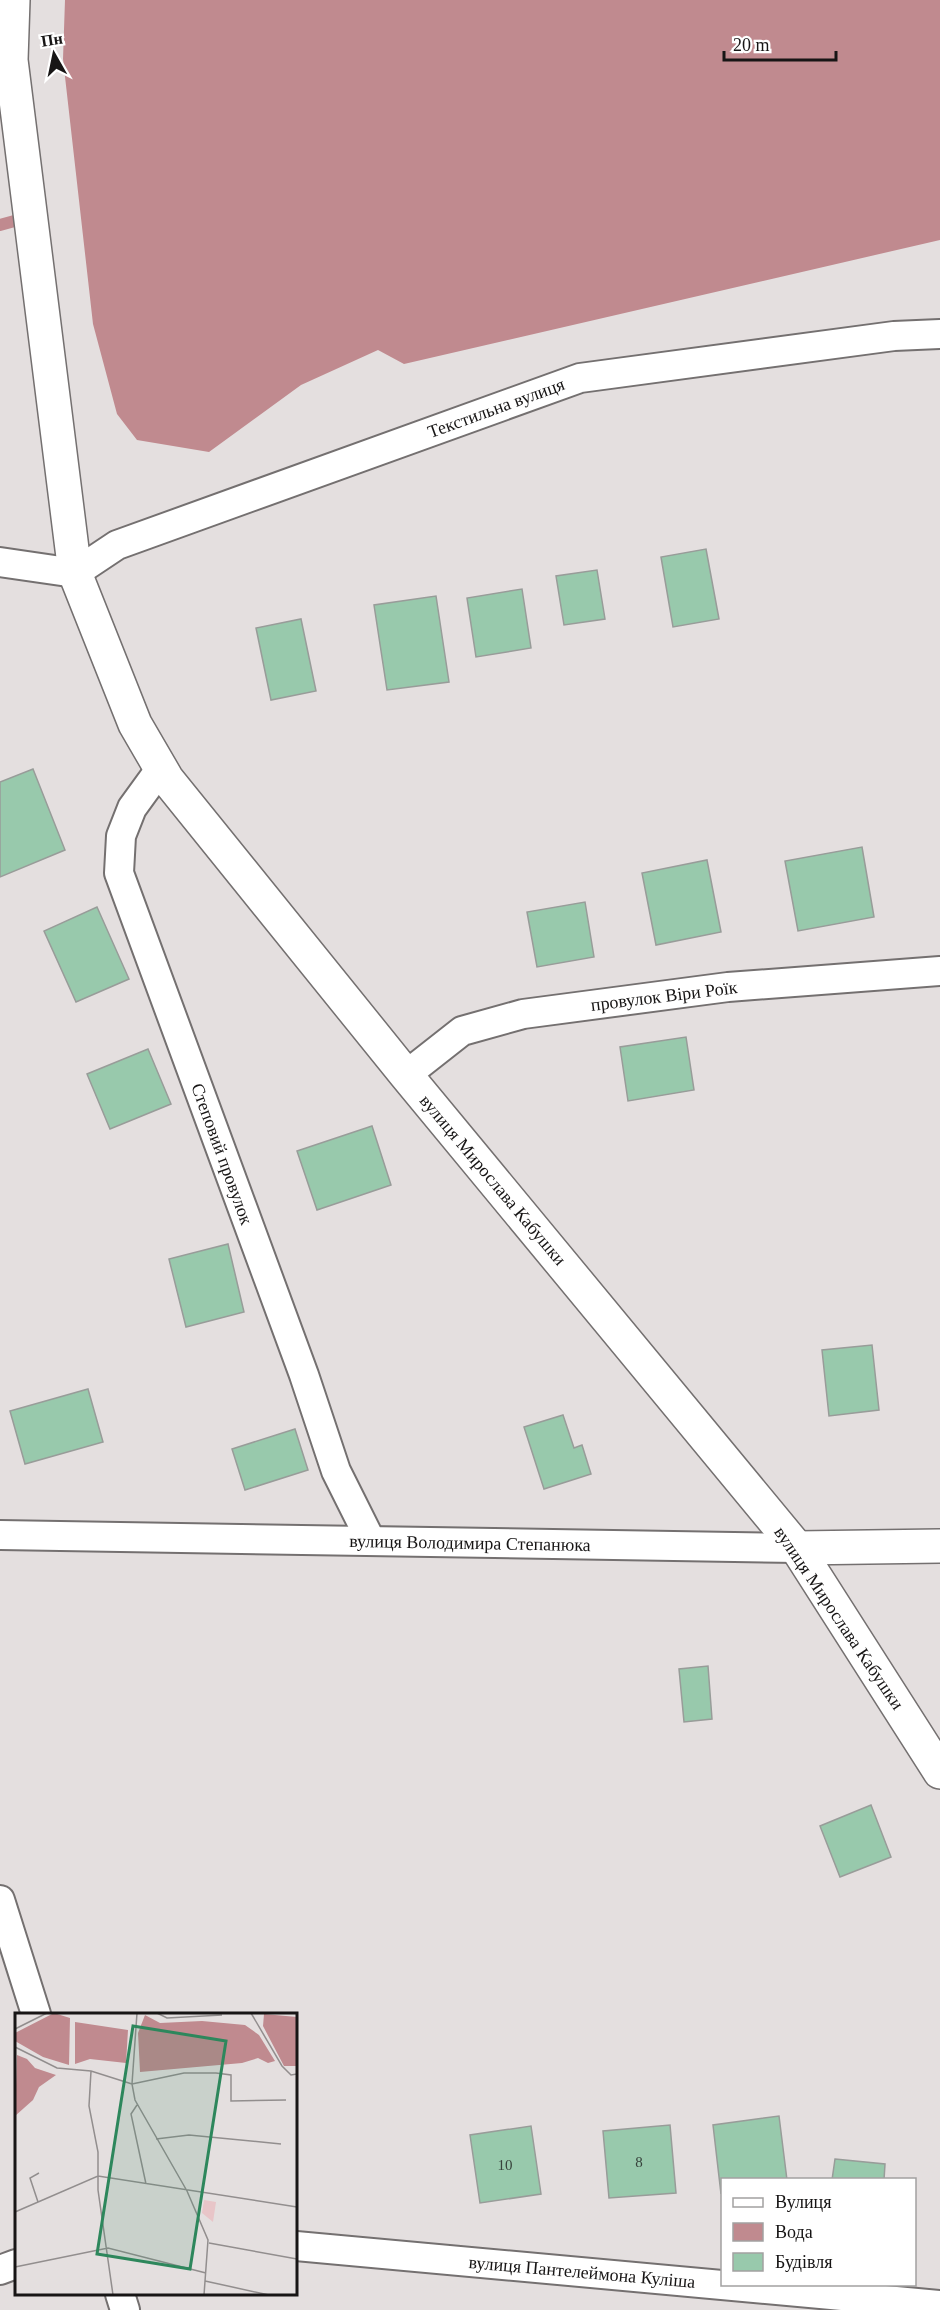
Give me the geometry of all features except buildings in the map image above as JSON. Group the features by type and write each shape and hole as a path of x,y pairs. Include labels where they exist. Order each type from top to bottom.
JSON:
{"street":[{"name":"вулиця Мирослава Кабушки","path":"13,0 11,60 75,573 135,724 167,779 406,1075 796,1548 940,1772"},
{"name":"Текстильна вулиця","path":"75,573 117,545 580,378 894,336 940,334"},
{"path":"0,562 75,573"},
{"name":"Степовий провулок","path":"161,768 132,808 121,836 119,873 304,1375 336,1472 371,1541"},
{"name":"провулок Віри Роїк","path":"406,1075 462,1031 524,1014 728,987 940,971"},
{"name":"вулиця Володимира Степанюка","path":"0,1535 796,1548 940,1546"},
{"path":"0,1900 36,2013"},
{"name":"вулиця Пантелеймона Куліша","path":"297,2246 721,2285"},
{"path":"0,2270 15,2264"},
{"name":"вулиця Пантелеймона Куліша","path":"733,2286 940,2305"},
{"path":"120,2295 125,2310"}],"water":[{"path":"65,0 940,0 940,240 404,364 378,350 301,385 209,452 137,440 117,414 93,324 63,59"}],"waterway":[{"path":"0,225 29,217"}]}
